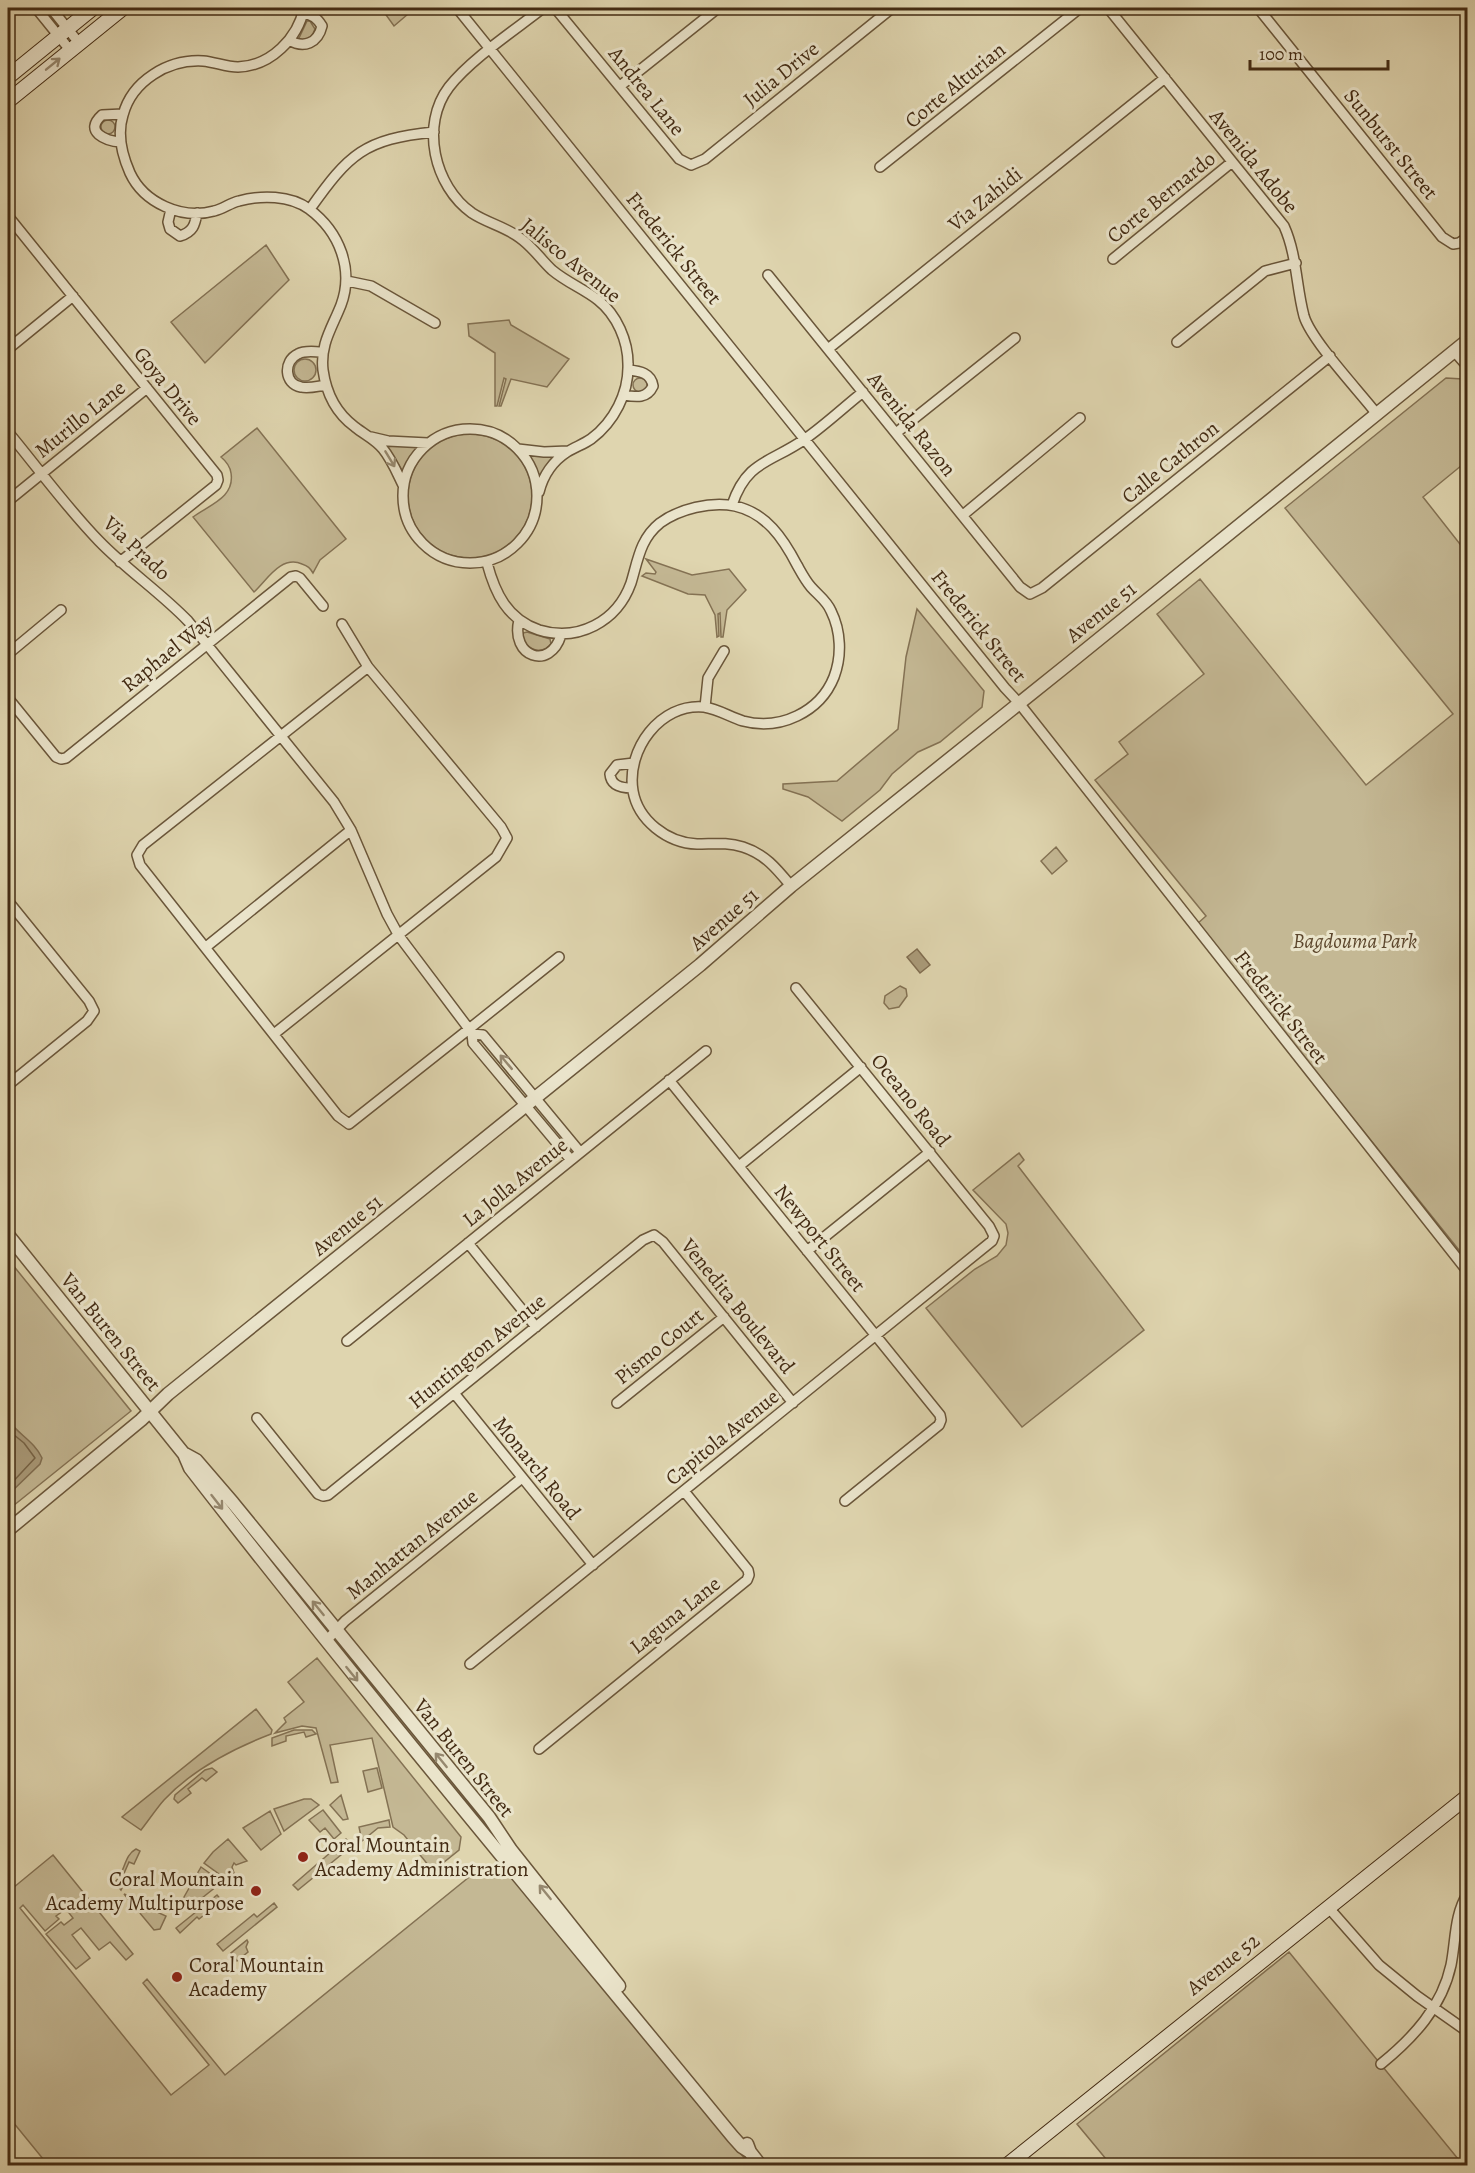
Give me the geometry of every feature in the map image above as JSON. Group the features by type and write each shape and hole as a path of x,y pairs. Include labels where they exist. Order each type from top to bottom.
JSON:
{"main road":[{"path":"8,77 93,8"},
{"path":"8,101 123,8"},
{"name":"Avenue 52","path":"1006,2166 1467,1796"}],"street":[{"path":"36,8 75,46"},
{"path":"51,8 63,32"},
{"name":"Frederick Street","path":"457,8 1019,703 1467,1272"},
{"name":"Jalisco Avenue","path":"539,492 544,477 551,467 568,451 589,440 613,416 623,395 628,370 627,352 622,332 605,306 552,270 520,238 474,214 452,193 446,185 438,164 434,132 437,112 449,88 468,68 543,8"},
{"name":"Andrea Lane","path":"555,8 679,159 691,165"},
{"path":"620,86 718,8"},
{"name":"Julia Drive","path":"691,165 705,159 892,8"},
{"name":"Corte Alturian","path":"880,167 1080,8"},
{"name":"Avenida Adobe","path":"1108,8 1284,226 1292,244 1305,318 1313,336 1376,413"},
{"name":"Sunburst Street","path":"1258,8 1442,237 1453,244 1467,237"},
{"path":"289,40 296,44 308,44 317,39 322,27 319,20 303,10 289,40 269,58 250,65 231,67 201,61 170,65 142,83 123,114 121,142 126,164 136,183 150,197 171,209 197,213 213,212 241,201 262,198 294,202 310,210 324,223 336,240 344,258 347,281 322,352 326,385 342,415 383,449 403,485 405,516 410,528 425,547 463,564 487,563 512,549 530,528 535,516 539,492 531,469 518,449 500,436 478,429 451,432 428,443 413,462 403,485"},
{"name":"Via Zahidi","path":"828,349 1165,78"},
{"path":"121,142 100,137 96,123 102,115 123,114"},
{"path":"310,210 340,168 366,148 393,138 434,132"},
{"name":"Corte Bernardo","path":"1113,259 1232,162"},
{"path":"171,209 168,222 170,229 180,236 193,229 197,213"},
{"name":"Goya Drive","path":"8,216 213,469 218,480 211,489 120,562"},
{"path":"1177,342 1265,271 1296,263"},
{"name":"Avenida Razon","path":"768,275 1020,587 1030,594"},
{"path":"347,281 371,286 435,323"},
{"path":"8,349 73,296"},
{"path":"896,433 1015,338"},
{"name":"Avenue 51","path":"8,1530 177,1386 1467,340"},
{"path":"322,352 306,351 297,354 291,358 287,374 295,385 301,387 326,385"},
{"path":"1454,351 1467,367"},
{"name":"Calle Cathron","path":"1030,594 1042,588 1330,356"},
{"path":"623,395 644,396 653,386 649,376 628,370"},
{"name":"Murillo Lane","path":"8,501 147,388"},
{"path":"732,505 741,482 748,473 805,439 863,392"},
{"path":"963,515 1080,418"},
{"name":"Via Prado","path":"8,432 81,521 120,562 172,605 207,644 334,802 351,831 399,936 471,1032 474,1043 531,1101"},
{"path":"371,437 395,442 428,443"},
{"name":"Jalisco Avenue","path":"518,449 544,452 568,451"},
{"path":"487,563 497,595 519,621 538,630 561,635 588,628 600,622 616,608 630,584 642,544 660,524 681,512 704,506 732,505 759,516 769,524 786,543 805,579 831,610 838,630 839,654 835,675 824,694 795,718 758,724 705,707 681,711 664,719 647,735 636,753 632,788 643,814 659,831 687,843 724,842 747,848 775,866 791,886"},
{"name":"Raphael Way","path":"8,698 52,752 61,759 71,754 285,581 296,576 305,583 323,606"},
{"path":"8,654 61,610"},
{"path":"519,621 516,632 518,642 532,655 545,655 552,651 561,635"},
{"path":"274,1034 496,857 507,838 501,827 368,667 342,624"},
{"path":"705,707 708,678 724,651"},
{"path":"368,667 143,845 137,855 140,865 338,1116 349,1124 471,1032 559,957"},
{"path":"632,788 616,785 611,780 610,774 617,765 634,763"},
{"path":"206,947 351,831"},
{"path":"8,901 89,1001 94,1011 87,1021 8,1085"},
{"name":"Oceano Road","path":"796,988 930,1152 989,1226 994,1236"},
{"name":"La Jolla Avenue","path":"347,1341 706,1051"},
{"path":"739,1166 861,1067"},
{"name":"Newport Street","path":"669,1080 936,1410 941,1420 934,1429 845,1501"},
{"path":"531,1101 580,1152"},
{"path":"531,1101 570,1160"},
{"path":"807,1251 930,1152"},
{"name":"Van Buren Street","path":"8,1235 184,1454 190,1467 447,1791 733,2137 750,2152"},
{"name":"Venedita Boulevard","path":"654,1235 663,1242 793,1403"},
{"name":"Huntington Avenue","path":"257,1418 314,1489 323,1496 333,1491 643,1240 654,1235"},
{"name":"Capitola Avenue","path":"470,1664 987,1246 994,1236"},
{"path":"468,1243 536,1327"},
{"name":"Pismo Court","path":"617,1403 724,1317"},
{"name":"Monarch Road","path":"454,1393 593,1565"},
{"name":"Van Buren Street","path":"184,1454 196,1460 214,1480 489,1817 512,1850 747,2143 750,2152 761,2166"},
{"name":"Manhattan Avenue","path":"326,1641 336,1630 522,1478"},
{"name":"Laguna Lane","path":"539,1749 747,1580 748,1570 684,1491"},
{"path":"447,1791 451,1805 488,1851"},
{"path":"1381,2064 1412,2038 1433,2008 1448,1976 1457,1919 1467,1893"},
{"path":"1328,1907 1379,1965 1467,2032"}],"green space":[{"path":"381,8 415,8 394,26"},
{"path":"307,21 310,21 315,29 311,38 302,40 299,38"},
{"path":"105,120 111,120 115,127 111,134 105,134 101,130 101,124"},
{"path":"266,245 289,280 205,363 171,322"},
{"path":"509,320 511,325 569,359 547,387 511,379 501,406 499,406 506,379 504,378 497,406 495,406 495,353 469,336 468,324"},
{"path":"301,359 309,359 316,366 316,374 309,381 301,381 294,374 294,366"},
{"path":"637,378 643,378 647,385 643,392 637,392 633,388 633,382"},
{"name":"Bagdouma Park","path":"1446,378 1463,379 1468,384 1467,461 1423,497 1467,553 1467,1260 1197,924 1206,916 1095,780 1128,754 1119,742 1204,674 1157,614 1200,579 1366,785 1453,714 1285,508"},
{"path":"257,428 346,539 320,560 313,573 309,567 304,565 294,562 287,563 275,570 254,592 193,517 225,495 231,482 231,473 228,464 221,457"},
{"path":"470,434 494,438 514,452 528,472 532,496 528,520 514,540 494,554 470,558 446,554 426,540 412,520 408,496 412,472 426,452 446,438"},
{"path":"387,446 417,447 418,449 403,472"},
{"path":"531,454 551,455 554,458 540,476 537,475 529,458"},
{"path":"646,559 692,575 729,569 746,590 727,610 723,637 721,637 720,613 718,614 719,636 717,637 715,615 705,595 688,594 642,576 656,572"},
{"path":"917,609 984,691 982,707 940,742 918,752 892,774 880,790 842,821 808,797 783,789 783,784 837,781 898,729 906,657"},
{"path":"527,632 550,639 551,644 541,650 530,648 524,642 523,633"},
{"path":"1056,847 1067,861 1052,874 1041,861"},
{"path":"900,986 906,989 907,996 899,1007 889,1009 884,1003 885,996"},
{"path":"1019,1153 1024,1160 1018,1166 1144,1330 1022,1427 926,1308 975,1269 997,1256 1006,1245 1008,1233 1006,1224 973,1190"},
{"path":"8,1259 131,1411 8,1510"},
{"path":"317,1658 461,1837 459,1850 433,1871 404,1835 393,1827 372,1738 330,1745 338,1782 331,1783 316,1728 302,1726 275,1733 286,1722 284,1718 304,1702 288,1682"},
{"path":"256,1709 272,1730 271,1734 242,1746 200,1769 164,1800 141,1830 122,1817"},
{"path":"294,1730 312,1730 316,1734 306,1737 304,1732 286,1736 286,1741 272,1746 272,1738"},
{"path":"212,1768 217,1772 206,1781 202,1778 188,1789 191,1793 178,1803 174,1799 175,1795 205,1770"},
{"path":"377,1768 382,1788 368,1792 363,1771"},
{"path":"341,1795 348,1819 343,1820 330,1805"},
{"path":"304,1799 311,1799 319,1805 284,1831 274,1809"},
{"path":"323,1810 341,1833 334,1839 325,1828 320,1832 309,1820"},
{"path":"270,1811 281,1834 261,1850 243,1828"},
{"path":"389,1820 390,1827 378,1828 362,1841 359,1827"},
{"path":"228,1839 247,1861 236,1865 234,1863 232,1867 234,1873 226,1879 204,1863"},
{"path":"346,1839 352,1846 298,1890 293,1885"},
{"path":"136,1849 140,1851 134,1864 129,1862 122,1878 126,1880 121,1890 115,1882 129,1855"},
{"path":"53,1855 133,1954 126,1960 110,1942 99,1950 81,1928 72,1935 90,1958 76,1969 46,1934 61,1922 64,1925 73,1918 66,1909 56,1916 59,1919 45,1931 23,1905 20,1908 171,2095 209,2065 143,1983 147,1979 225,2075 484,1865 496,1866 514,1878 750,2165 48,2165 8,2116 8,1892"},
{"path":"201,1867 222,1882 197,1902 184,1897"},
{"path":"124,1894 136,1899 137,1903 166,1916 160,1929 154,1930"},
{"path":"217,1895 222,1901 199,1919 197,1917 180,1933 176,1928"},
{"path":"274,1903 277,1907 223,1951 217,1944 254,1914 257,1917"},
{"path":"247,1940 248,1952 237,1961 231,1953"},
{"path":"1289,1952 1463,2165 1111,2165 1077,2124"}],"water":[{"path":"917,949 930,965 920,973 907,957"},
{"path":"8,1420 35,1447 42,1458 40,1464 9,1494"}],"place":[{"name":"Coral Mountain Academy Administration","path":"303,1857"},
{"name":"Coral Mountain Academy Multipurpose","path":"256,1891"},
{"name":"Coral Mountain Academy","path":"177,1977"}]}
